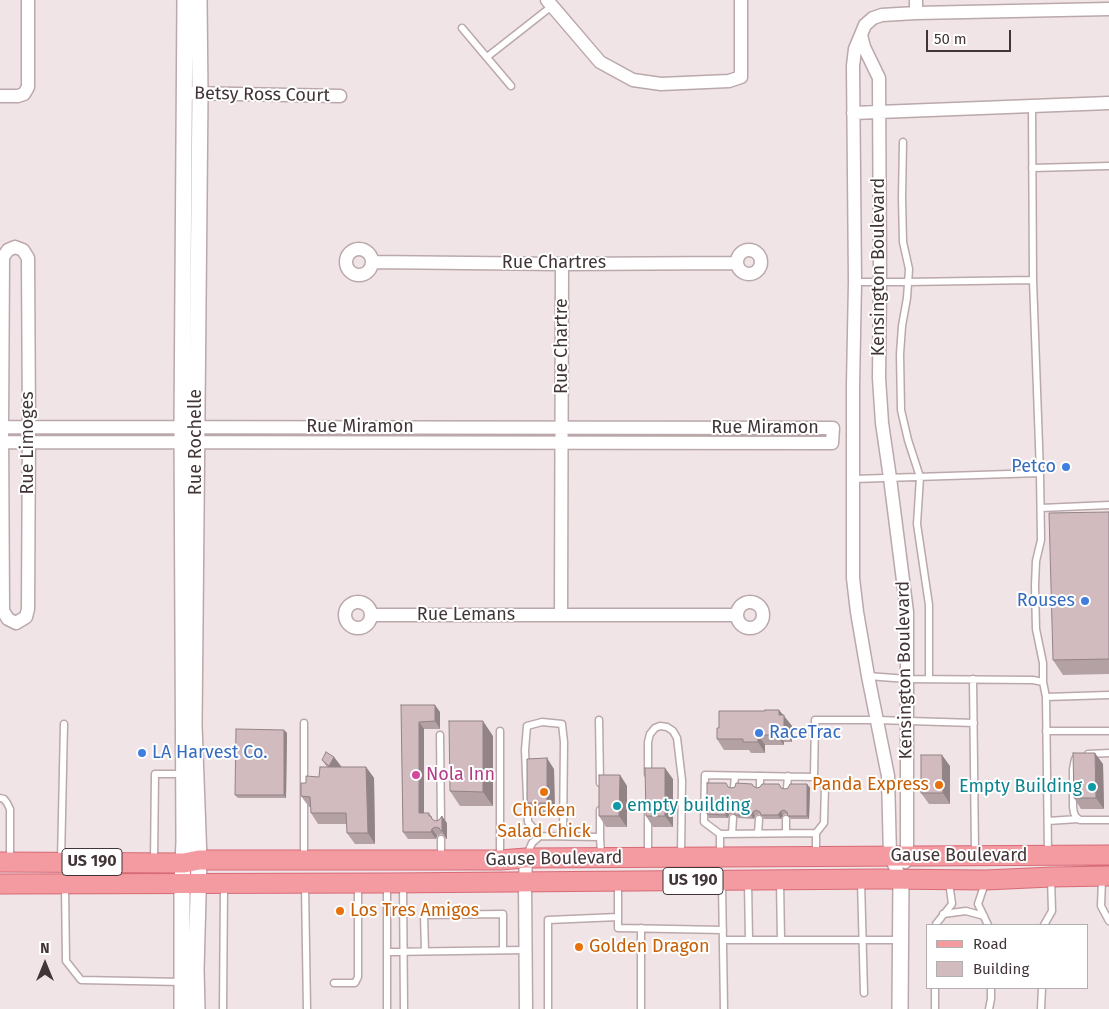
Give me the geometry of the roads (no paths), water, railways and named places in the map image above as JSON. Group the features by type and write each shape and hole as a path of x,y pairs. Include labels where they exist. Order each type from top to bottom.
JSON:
{"main road":[{"name":"Gause Boulevard","path":"5,862 1109,855"},
{"name":"Gause Boulevard","path":"0,884 986,880 1106,876"}],"street":[{"path":"0,96 18,96 24,94 28,87 28,0"},
{"name":"Rue Rochelle","path":"185,0 192,93"},
{"name":"Rue Rochelle","path":"191,861 184,774 189,666 192,93 199,0"},
{"path":"549,3 600,62 633,80 661,84 729,81 741,77 741,0"},
{"path":"916,0 916,14"},
{"name":"Kensington Boulevard","path":"901,879 888,776 868,676 853,578 853,66 856,49 865,25 873,18 882,15 1109,9"},
{"name":"Kensington Boulevard","path":"861,35 864,47 879,78 879,378 882,423 907,612 907,720 898,857"},
{"name":"Betsy Ross Court","path":"192,93 340,96"},
{"path":"853,112 1109,103"},
{"name":"Rue Limoges","path":"15,247 23,250 28,258 29,427 28,609 26,617 16,623 8,619 3,611 1,442 3,257 8,250 15,247"},
{"name":"Rue Chartres","path":"372,262 737,263"},
{"name":"Rue Chartre","path":"562,264 562,428"},
{"name":"Rue Miramon","path":"1,427 833,428 832,443 1,442"},
{"path":"562,428 562,615"},
{"name":"Rue Lemans","path":"371,615 737,614"},
{"name":"Rue Rochelle","path":"189,666 194,725 189,983"},
{"path":"526,858 526,1009"},
{"path":"900,1009 901,879"},
{"path":"182,1009 189,983"},
{"path":"189,983 197,1009"}],"lane":[{"path":"488,58 549,3"},
{"path":"462,28 511,86"},
{"path":"1032,106 1033,280 1041,508 1041,540 1036,561 1035,586 1036,629 1043,663 1043,682 1046,697 1048,856"},
{"path":"903,142 903,235 909,269 900,354 901,410 920,477 917,524 929,605 929,679"},
{"path":"1032,168 1109,166"},
{"path":"854,282 1033,280"},
{"path":"854,479 1040,474"},
{"path":"1041,508 1109,505"},
{"path":"868,676 907,679 1033,680 1043,682"},
{"path":"973,679 975,856"},
{"path":"1046,697 1109,695"},
{"path":"599,720 600,788"},
{"path":"814,776 815,720 907,720 974,723"},
{"path":"540,836 528,822 525,750 527,726 542,722 562,724 564,742 563,836"},
{"path":"304,723 304,860"},
{"path":"61,862 64,724"},
{"path":"648,781 648,742 650,734 655,728 667,726 673,731 676,738 682,780 681,858"},
{"path":"500,731 500,860"},
{"path":"1046,731 1109,731"},
{"path":"440,735 441,823"},
{"path":"1078,819 1074,813 1074,760 1077,755 1081,754 1109,753"},
{"path":"154,862 155,774 184,774"},
{"path":"816,834 720,834 704,822 705,775 814,776 825,786 824,823 816,834 816,857"},
{"path":"734,776 734,787"},
{"path":"760,776 760,787"},
{"path":"787,788 788,776"},
{"path":"0,798 8,803 10,809 5,862"},
{"path":"600,808 601,858"},
{"path":"648,810 648,858"},
{"path":"732,834 733,818"},
{"path":"758,834 759,819"},
{"path":"786,819 786,834"},
{"path":"1048,821 1078,819 1109,820"},
{"path":"720,834 720,858"},
{"path":"526,858 532,843 540,836 600,837"},
{"path":"441,839 441,860"},
{"path":"1106,876 1102,906 1109,921"},
{"path":"1045,924 1052,911 1051,877"},
{"path":"722,880 724,1009"},
{"path":"748,880 749,940"},
{"path":"780,880 781,940"},
{"path":"861,880 864,993"},
{"path":"936,924 952,904 948,880"},
{"path":"986,880 978,904 988,924"},
{"path":"618,881 618,928 723,930"},
{"path":"334,983 356,983 358,977 358,883"},
{"path":"395,883 403,952 404,1009"},
{"path":"387,1009 387,952 395,883"},
{"path":"65,884 66,961 81,980 189,983"},
{"path":"223,1009 224,884"},
{"path":"305,884 307,1009"},
{"path":"943,914 966,911 984,916"},
{"path":"425,951 424,915 503,914 503,950"},
{"path":"548,1009 548,920 618,917"},
{"path":"641,928 641,1009"},
{"path":"723,940 900,940"},
{"path":"387,952 526,950"},
{"path":"935,989 935,1009"},
{"path":"989,1009 991,989"},
{"path":"1042,989 1042,1009"}],"place":[{"name":"Petco","path":"1066,467"},
{"name":"Rouses","path":"1085,601"},
{"name":"RaceTrac","path":"759,733"},
{"name":"LA Harvest Co.","path":"142,753"},
{"name":"Nola Inn","path":"416,775"},
{"name":"Panda Express","path":"939,785"},
{"name":"Empty Building","path":"1092,787"},
{"name":"Chicken Salad Chick","path":"544,792"},
{"name":"empty building","path":"617,806"},
{"name":"Los Tres Amigos","path":"340,911"},
{"name":"Golden Dragon","path":"579,947"}]}
